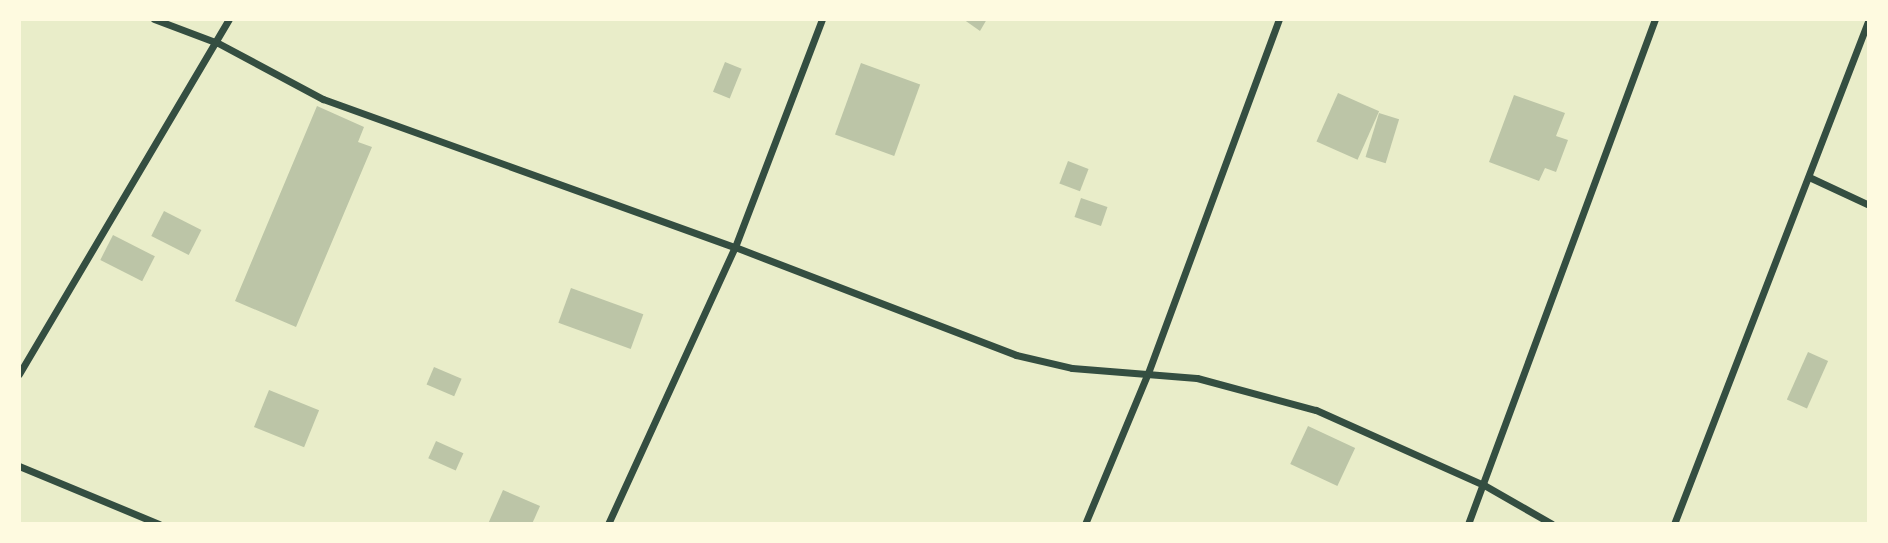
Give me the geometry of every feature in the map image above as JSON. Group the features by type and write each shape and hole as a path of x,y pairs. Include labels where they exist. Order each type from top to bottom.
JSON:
{"street":[{"path":"154,19 218,43 323,99 735,247 1016,355 1072,368 1197,378 1316,410 1483,485 1552,524"},
{"path":"19,374 218,43 229,19"},
{"path":"608,524 735,247 822,19"},
{"path":"1085,524 1148,373 1279,19"},
{"path":"1468,524 1655,19"},
{"path":"1674,524 1869,19"},
{"path":"1809,177 1869,205"},
{"path":"19,466 159,524"}],"building":[{"path":"963,19 987,19 980,31"},
{"path":"725,62 742,69 730,98 713,92"},
{"path":"861,63 920,85 894,156 835,134"},
{"path":"1338,93 1379,111 1358,160 1316,141"},
{"path":"1514,95 1565,113 1556,136 1568,140 1556,172 1545,168 1539,181 1489,162"},
{"path":"317,106 364,127 358,142 372,147 296,327 235,301"},
{"path":"1379,113 1399,119 1386,163 1366,157"},
{"path":"1068,161 1089,169 1080,191 1059,183"},
{"path":"1081,198 1107,207 1101,226 1074,217"},
{"path":"164,211 201,230 189,255 151,236"},
{"path":"113,235 155,256 142,281 100,260"},
{"path":"571,288 643,314 631,349 558,323"},
{"path":"1808,352 1828,361 1807,408 1787,400"},
{"path":"434,367 462,379 454,396 427,384"},
{"path":"269,390 319,410 304,447 254,427"},
{"path":"1308,426 1355,448 1337,486 1290,464"},
{"path":"436,441 463,453 456,471 428,458"},
{"path":"503,490 540,506 532,524 488,524"}]}
